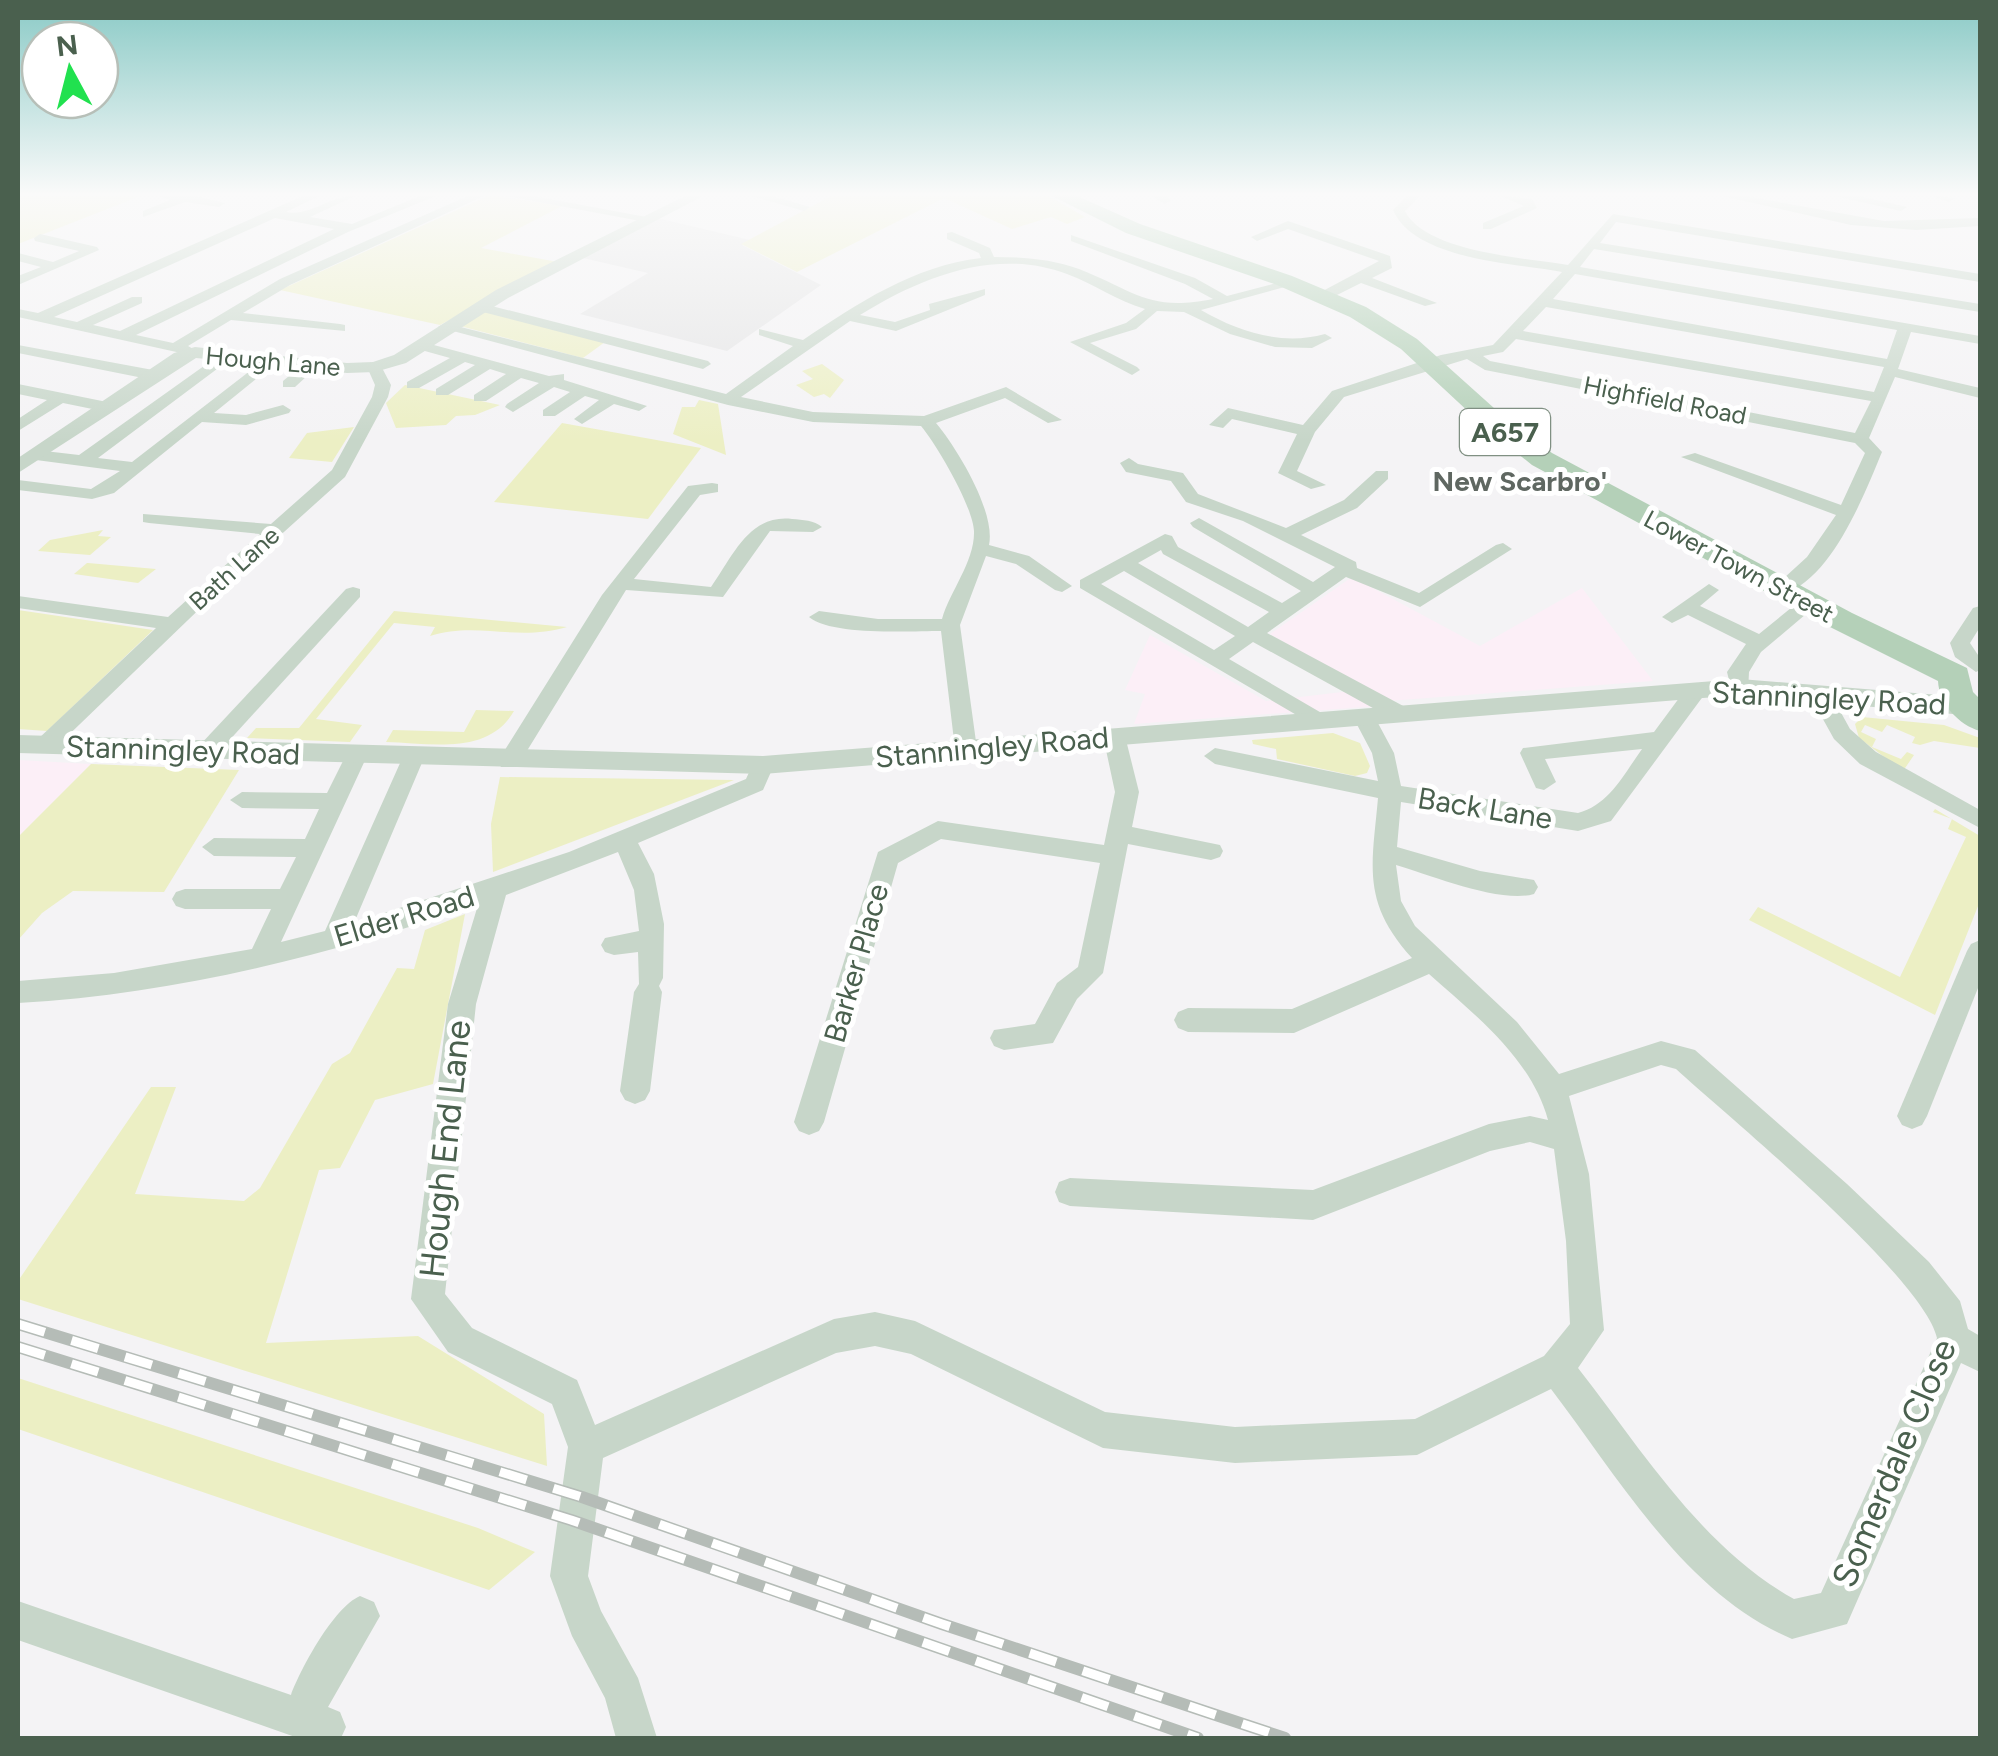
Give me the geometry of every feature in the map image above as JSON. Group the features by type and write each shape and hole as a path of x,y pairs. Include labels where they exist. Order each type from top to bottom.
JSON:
{"main road":[{"name":"Lower Town Street","path":"1273,277 1324,296 1410,341 1502,430 1535,454 1810,603 1972,672"}],"street":[{"path":"41,317 130,277"},
{"path":"122,336 245,277"},
{"path":"259,277 286,282"},
{"path":"18,313 186,350 231,316 297,277"},
{"name":"Hough Lane","path":"18,467 186,350 375,367 400,359 480,307 538,277"},
{"path":"728,400 848,316 873,291 915,277"},
{"path":"1084,277 1154,306 1186,307 1287,282"},
{"path":"1179,277 1223,299"},
{"path":"1324,296 1370,277"},
{"path":"1317,485 1287,472 1308,431 1338,394 1372,380 1435,365 1446,358 1498,349 1565,277"},
{"path":"1604,277 1980,340"},
{"path":"1688,405 1764,277"},
{"path":"1790,277 1980,308"},
{"path":"1365,280 1430,303"},
{"path":"848,316 896,327 942,311 934,307 980,292"},
{"path":"80,326 137,300"},
{"path":"1544,302 1730,334 1890,368 1980,393"},
{"path":"1127,368 1078,342 1150,316 1154,306"},
{"path":"480,307 704,364"},
{"path":"1186,307 1236,330 1288,344 1307,348 1325,338"},
{"path":"231,316 340,328"},
{"path":"446,328 702,394 813,416 926,420 1006,392 1054,420"},
{"path":"1783,588 1810,565 1848,512 1874,452 1860,439 1880,398 1905,328"},
{"path":"764,332 804,345"},
{"path":"1516,334 1880,398"},
{"path":"513,407 618,340"},
{"path":"419,345 639,406"},
{"path":"18,349 153,375"},
{"path":"82,460 230,354"},
{"name":"Highfield Road","path":"1473,356 1485,365 1860,439"},
{"path":"413,385 463,357"},
{"path":"18,486 92,494 108,489 272,360"},
{"path":"289,384 312,364"},
{"path":"442,392 488,364"},
{"name":"Bath Lane","path":"31,745 339,474 383,384 375,367"},
{"path":"480,398 518,373"},
{"path":"20,391 107,407"},
{"path":"549,412 582,391"},
{"path":"128,392 219,401"},
{"path":"18,426 60,398"},
{"path":"582,419 610,399"},
{"path":"198,417 246,420 283,410"},
{"path":"1218,425 1228,414 1308,431"},
{"path":"926,420 938,432 965,483 983,530 950,625 966,749"},
{"path":"36,455 133,467"},
{"path":"1690,457 1848,512"},
{"path":"1129,462 1132,468 1150,474 1177,477 1192,498 1250,517 1420,601 1503,549"},
{"path":"1284,536 1337,512 1372,490 1382,475"},
{"path":"509,761 576,649 621,584 694,490 712,488"},
{"path":"149,518 276,530"},
{"path":"621,584 716,593 767,524 813,527"},
{"path":"1199,524 1312,589"},
{"path":"1281,611 1170,550 1165,540 1087,584 1317,720"},
{"path":"978,550 992,549 1018,556 1062,586"},
{"path":"1125,562 1399,714"},
{"path":"1215,659 1347,567"},
{"path":"1709,590 1679,612 1761,643"},
{"path":"208,751 354,593"},
{"path":"18,602 173,624"},
{"path":"1740,687 1738,672 1761,643 1810,603"},
{"path":"1972,672 1980,612"},
{"path":"819,617 878,626 950,625"},
{"name":"Stanningley Road","path":"31,745 763,765 1740,687 1820,694 1972,672"},
{"name":"Back Lane","path":"1214,756 1390,792 1561,820 1591,820 1612,807 1696,690"},
{"path":"1820,694 1842,734 1868,758 1980,820"},
{"path":"586,1448 834,1336 875,1329 915,1338 1103,1430 1235,1445 1417,1437 1556,1368 1587,1330 1585,1269 1566,1138 1552,1089 1490,1013 1405,929 1389,904 1383,876 1390,792 1387,764 1364,717"},
{"path":"1004,1038 1043,1035 1067,990 1090,973 1127,792 1114,736"},
{"path":"1544,782 1531,753 1663,739"},
{"path":"260,958 356,756"},
{"path":"335,938 413,758"},
{"name":"Elder Road","path":"18,992 118,985 260,958 335,938 624,842 755,784 763,765"},
{"path":"242,800 335,801"},
{"name":"Barker Place","path":"809,1122 887,858 938,830 1117,845 1212,843 1206,877"},
{"path":"624,842 650,888 649,985 636,1091"},
{"path":"214,848 312,848"},
{"path":"1384,854 1480,880 1525,887"},
{"name":"Hough End Lane","path":"495,888 462,1004 428,1299 460,1340 565,1392 586,1448 568,1576 586,1622 624,1692 636,1738"},
{"path":"185,899 288,900"},
{"path":"614,945 652,940"},
{"path":"1912,1116 1980,950"},
{"path":"1188,1020 1294,1021 1434,960"},
{"name":"Somerdale Close","path":"1552,1089 1661,1053 1685,1059 1836,1194 1917,1273 1948,1313 1967,1347 1833,1610 1792,1619 1747,1594 1698,1550 1556,1368"},
{"path":"1070,1192 1313,1205 1490,1138 1530,1129 1566,1138"},
{"path":"18,1621 314,1723 313,1690 360,1616"}],"shaded area":[{"path":"641,277 805,277 821,285 727,351 580,314"},
{"path":"1352,577 1480,646 1582,588 1653,681 1388,701 1270,634"},
{"path":"1150,635 1266,701 1351,691 1379,706 1134,724 1145,694 1125,690"},
{"path":"18,760 91,764 18,837"}],"green space":[{"path":"309,277 530,277 440,325 280,290"},
{"path":"482,311 605,342 583,358 456,325"},
{"path":"822,364 844,380 830,398 824,394 814,397 796,385 813,379 802,371"},
{"path":"405,385 500,405 475,415 456,416 446,425 396,428 386,403"},
{"path":"699,400 718,404 726,455 673,434 682,407 695,407"},
{"path":"562,423 701,448 648,519 494,502"},
{"path":"354,427 332,462 289,458 307,433"},
{"path":"103,530 98,536 111,537 90,555 38,551 50,540"},
{"path":"87,563 156,569 138,583 74,574"},
{"path":"18,610 153,630 47,731 18,729"},
{"path":"394,611 567,627 531,633 464,630 430,636 435,627 394,623 316,719 362,725 350,742 247,738 256,728 299,728"},
{"path":"476,710 514,711 503,725 474,741 386,742 393,730 464,732"},
{"path":"1862,717 1944,725 1980,738 1980,748 1934,741 1920,745 1912,743 1915,737 1887,725 1882,732 1865,725 1861,732 1876,739 1872,747 1901,759 1907,752 1914,755 1903,771 1859,738 1855,724"},
{"path":"1333,733 1360,743 1370,766 1367,773 1355,776 1277,759 1276,749 1253,744 1252,740"},
{"path":"91,764 239,770 164,892 73,891 42,913 18,940 18,837"},
{"path":"500,777 734,780 493,872 491,824"},
{"path":"1952,819 1980,836 1980,901 1935,1015 1749,920 1758,907 1900,977 1966,837 1948,829"},
{"path":"465,914 433,1084 375,1100 340,1168 319,1170 266,1343 418,1336 544,1414 547,1466 18,1299 18,1281 151,1087 176,1087 135,1194 244,1201 260,1188 332,1064 350,1053 397,968 414,969 425,930"},
{"path":"18,1378 478,1528 535,1552 489,1590 18,1429"}],"railway":[{"path":"18,1324 582,1497 942,1624 1285,1738"},
{"path":"18,1347 571,1520 1198,1738"}],"district":[{"name":"New Scarbro'","path":"1520,481"}]}
